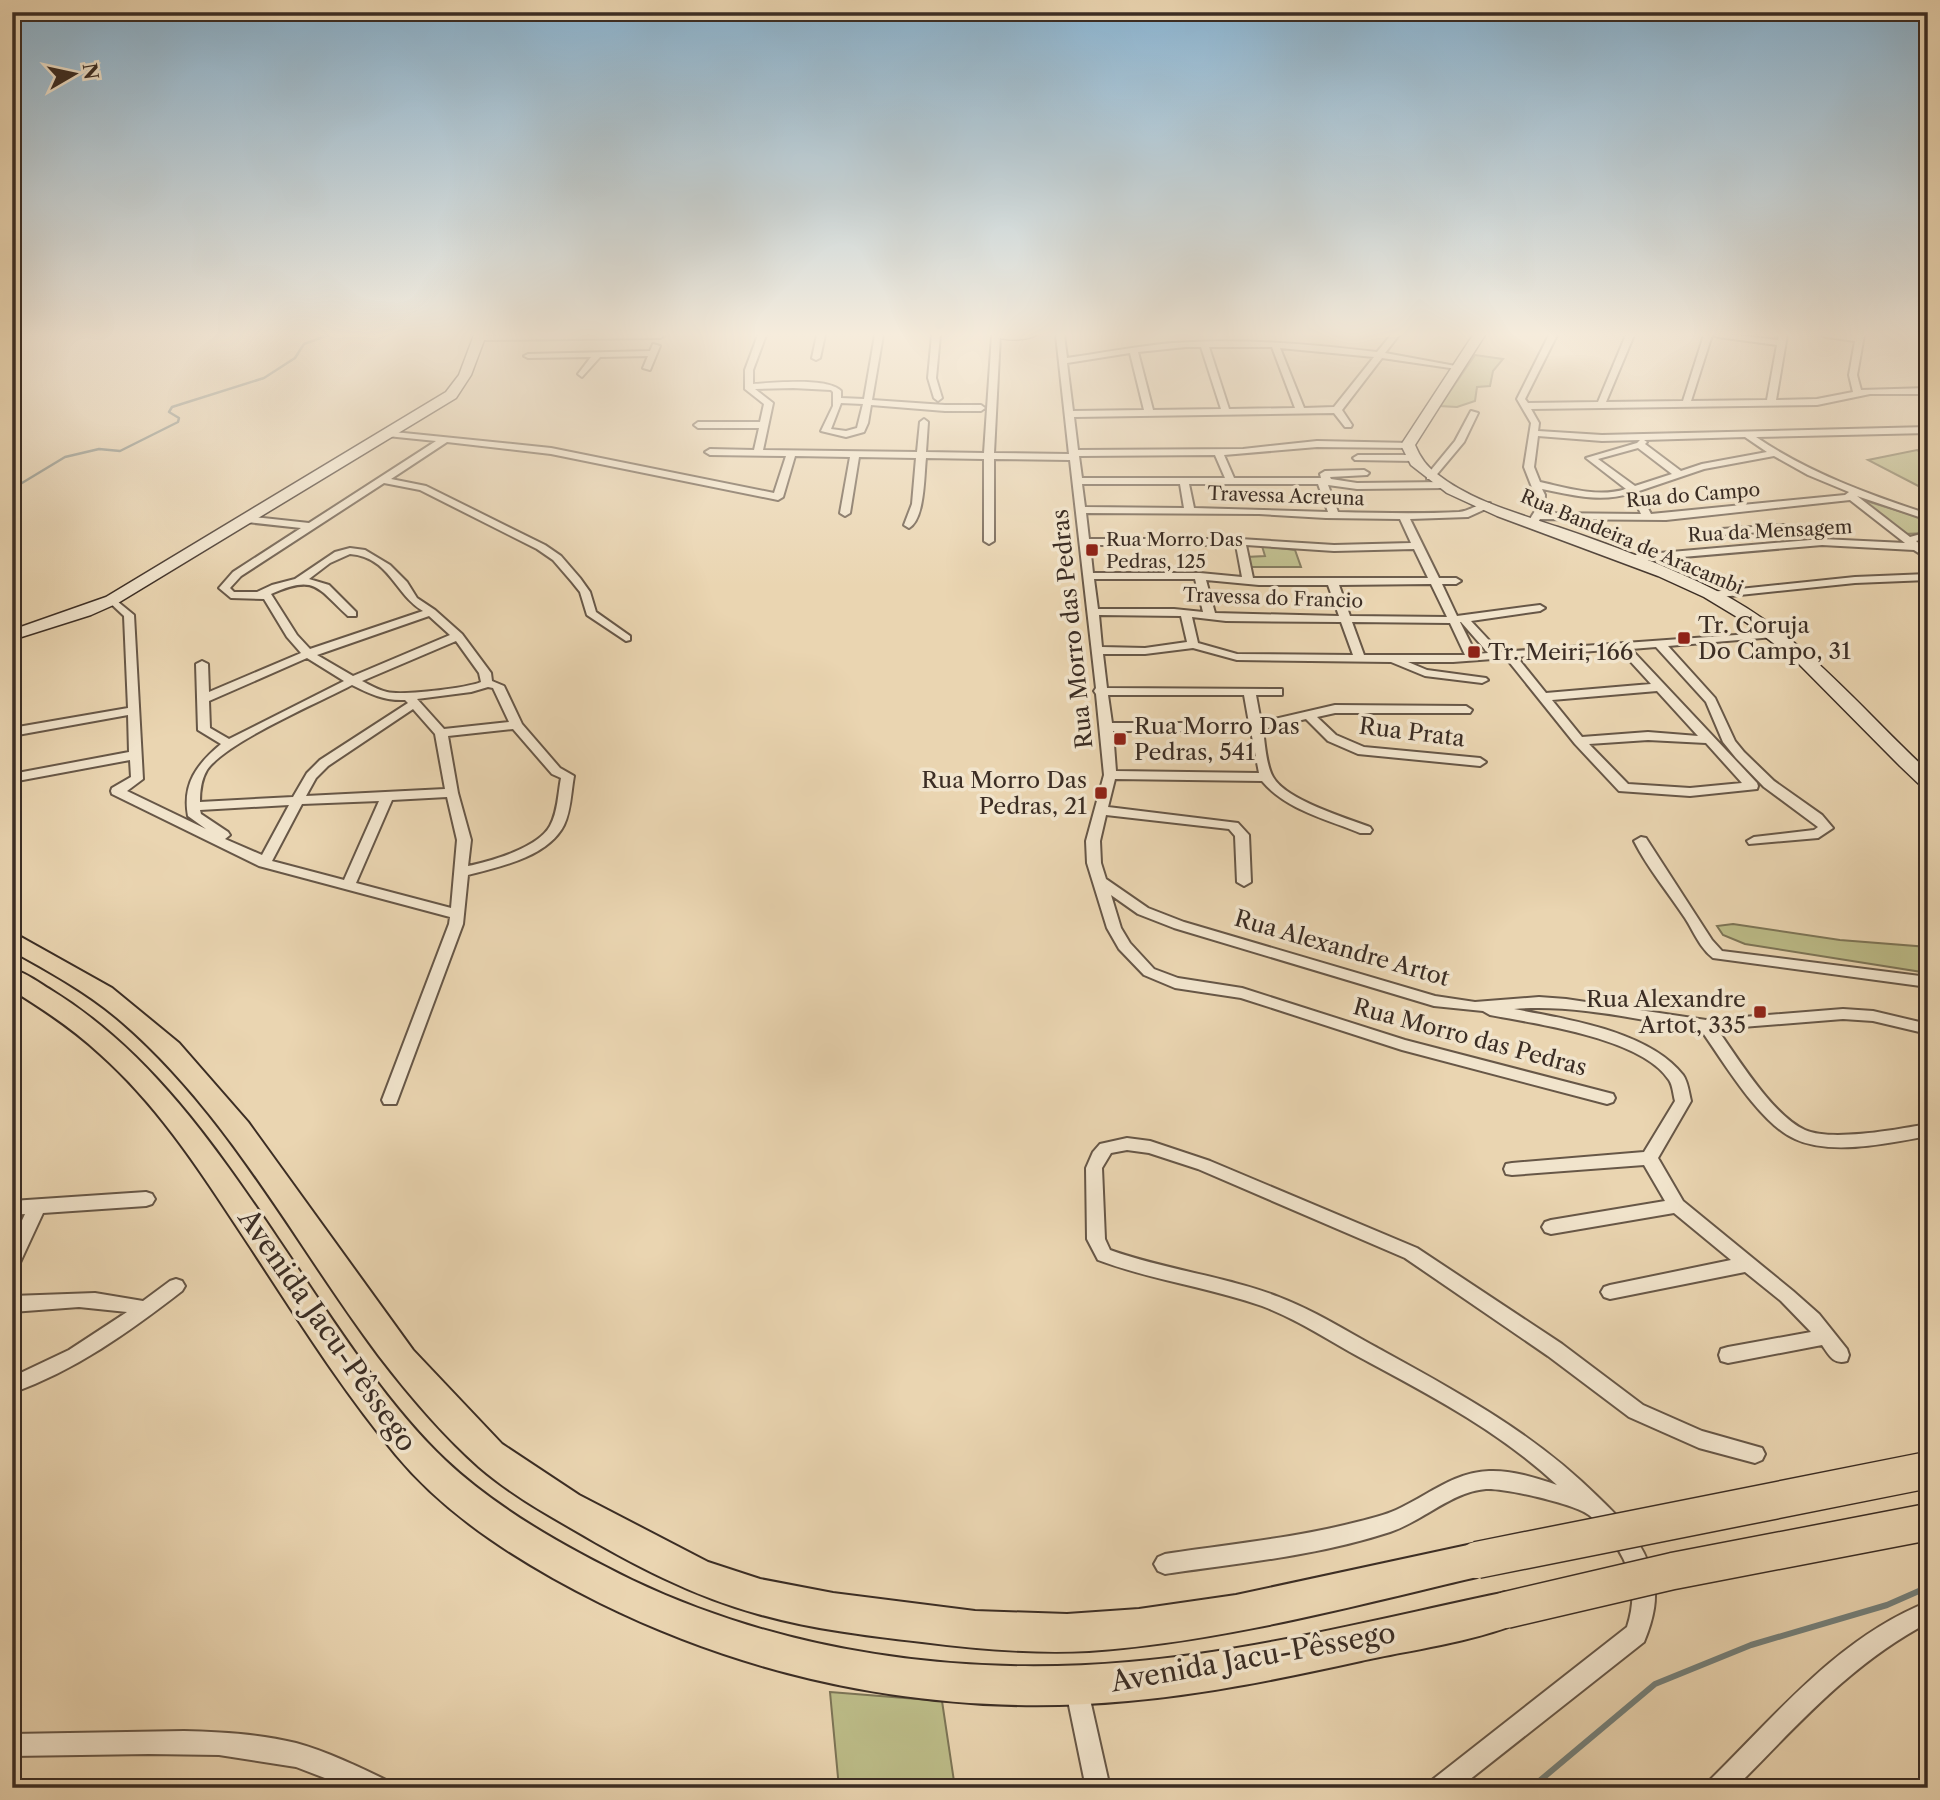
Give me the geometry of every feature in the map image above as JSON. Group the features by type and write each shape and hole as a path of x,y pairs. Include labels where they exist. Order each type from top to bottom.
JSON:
{"highway":[{"name":"Avenida Jacu-Pêssego","path":"12,940 78,978 130,1014 174,1055 241,1137 387,1342 436,1402 493,1458 561,1504 688,1574 762,1598 849,1614 986,1632 1044,1634 1162,1624 1258,1609 1477,1560 1928,1470"},
{"name":"Avenida Jacu-Pêssego","path":"14,979 81,1021 139,1075 192,1137 310,1311 422,1461 484,1512 552,1559 630,1601 755,1649 936,1681 986,1686 1129,1682 1219,1669 1673,1571 1928,1522"}],"main road":[{"path":"12,635 112,600 410,419"},
{"path":"1411,452 1429,419"},
{"name":"Rua Bandeira de Aracambi","path":"1411,452 1437,481 1487,505 1536,519 1711,595 1774,634 1928,782"}],"street":[{"path":"758,452 765,419"},
{"path":"830,419 827,432 846,434 861,430 864,419"},
{"path":"989,541 991,419"},
{"name":"Rua Morro das Pedras","path":"1071,419 1083,510 1110,775 1092,851 1103,883 1107,907 1124,946 1143,966 1160,978 1175,983 1242,993 1402,1045 1606,1098"},
{"path":"1344,419 1349,425"},
{"path":"1079,481 1230,477 1370,486 1437,481 1471,419"},
{"path":"1534,419 1535,433 1529,460 1538,485 1536,519"},
{"path":"909,525 917,504 924,422"},
{"path":"698,425 764,425"},
{"path":"1535,433 1639,442 1746,434 1928,430"},
{"path":"387,433 551,451 778,497 791,453"},
{"path":"1746,434 1773,454 1850,494 1928,556"},
{"path":"444,440 230,579 224,588 227,594 236,596 261,594 298,582 336,554 352,549 362,552 405,583 411,599 431,612 457,636 485,673 487,683"},
{"path":"1639,442 1679,474"},
{"path":"1639,442 1591,458 1634,490 1648,518"},
{"path":"1352,444 1370,486"},
{"path":"710,452 1075,455 1219,453 1352,444 1411,452"},
{"path":"1358,458 1411,452"},
{"path":"845,513 855,453"},
{"path":"1219,453 1230,477"},
{"name":"Rua do Campo","path":"1538,485 1597,495 1634,490 1679,474 1773,454"},
{"path":"1334,515 1324,481 1325,474 1364,473"},
{"path":"1154,502 1189,506 1184,477"},
{"path":"384,480 424,488 541,547 557,558 576,580 585,592 591,613 626,638"},
{"path":"1850,494 1928,517"},
{"name":"Rua do Campo","path":"1536,519 1648,518 1701,514 1850,494"},
{"name":"Travessa Acreuna","path":"1083,510 1189,506 1334,515 1459,515 1487,505"},
{"path":"1701,514 1740,548"},
{"path":"1403,515 1434,580 1457,619 1472,659"},
{"path":"246,519 312,526"},
{"path":"1721,531 1783,528"},
{"name":"Rua da Mensagem","path":"1625,559 1833,542 1913,544 1928,535"},
{"path":"1085,542 1240,542 1284,547 1418,546"},
{"path":"1240,542 1248,581"},
{"path":"1088,576 1200,576 1248,581 1456,581"},
{"path":"1200,576 1210,617"},
{"path":"1711,595 1842,581 1928,577"},
{"path":"1332,581 1359,656"},
{"path":"298,582 326,588 352,614"},
{"path":"261,594 267,596 309,654 381,694 412,700 475,688 487,683 498,686 516,725 556,771 568,776 557,826 545,841 484,868 461,872"},
{"path":"112,600 129,615 137,779 117,791 264,863 457,914"},
{"name":"Travessa do Francio","path":"1094,612 1210,617 1457,619 1540,608"},
{"path":"206,698 309,654 431,612"},
{"path":"1186,614 1193,645"},
{"path":"1457,619 1504,656 1543,697 1579,741 1627,789 1690,792 1752,786 1622,646"},
{"path":"1096,650 1145,651 1193,645 1237,657 1472,659 1774,634"},
{"path":"264,863 195,816 193,785 200,767 229,744 354,680 457,636"},
{"path":"1659,643 1711,701 1729,742 1769,784 1817,818 1826,828 1818,834 1754,841"},
{"path":"1388,657 1425,673 1482,680"},
{"path":"202,664 206,698 204,730 229,744"},
{"path":"1543,697 1659,687"},
{"path":"1100,691 1278,692"},
{"path":"1249,692 1266,777 1278,792 1366,830"},
{"path":"390,1100 456,924 464,840 441,733 412,700"},
{"path":"264,863 312,776 324,763 412,700"},
{"path":"1107,727 1257,727 1335,709 1466,710"},
{"path":"12,732 134,710"},
{"name":"Rua Prata","path":"1308,715 1332,738 1362,751 1480,762"},
{"path":"441,733 516,725"},
{"path":"1579,741 1648,736 1729,742"},
{"path":"12,778 136,755"},
{"path":"1110,775 1266,777"},
{"path":"193,806 300,798 452,793"},
{"path":"348,886 388,795"},
{"path":"1101,810 1233,826 1242,835 1244,881"},
{"path":"1642,841 1659,874 1718,955 1928,982"},
{"name":"Rua Alexandre Artot","path":"1103,883 1116,895 1143,911 1179,925 1407,995 1475,1007 1539,1002 1566,1004 1706,1025 1843,1014 1873,1016 1928,1029"},
{"path":"1475,1007 1567,1026 1639,1048 1661,1059 1677,1074 1684,1090 1683,1101 1649,1157"},
{"path":"1706,1025 1774,1114 1801,1136 1832,1140 1928,1130"},
{"path":"1440,1788 1636,1634 1643,1618 1645,1595 1639,1564 1629,1543 1541,1456 1481,1413 1275,1303 1104,1255 1096,1239 1094,1168 1099,1156 1107,1149 1127,1144 1150,1147 1204,1166 1411,1253 1555,1350 1636,1411 1699,1439 1755,1454"},
{"path":"1512,1169 1649,1157"},
{"path":"1649,1157 1677,1206 1812,1319 1840,1355"},
{"path":"12,1208 146,1199"},
{"path":"12,1262 37,1206"},
{"path":"1551,1227 1677,1206"},
{"path":"1610,1292 1749,1264"},
{"path":"12,1385 50,1370 176,1286"},
{"path":"12,1304 82,1298 111,1299 145,1309"},
{"path":"1728,1355 1825,1337"},
{"path":"1165,1564 1348,1534 1417,1512 1459,1486 1472,1482 1501,1480 1593,1506"},
{"path":"1718,1788 1809,1696 1879,1639 1928,1612"},
{"path":"1075,1685 1098,1788"},
{"path":"12,1745 228,1745 284,1752 336,1768 378,1788"}],"green space":[{"path":"1917,450 1928,456 1928,491 1868,460"},
{"path":"1860,499 1928,520 1928,533 1903,534"},
{"path":"1262,546 1295,550 1301,567 1248,567 1246,557 1265,556"},
{"path":"1733,924 1840,940 1928,947 1928,973 1745,944 1723,935 1717,926"},
{"path":"830,1692 942,1701 955,1788 839,1788"}],"waterway":[{"path":"12,489 65,457 99,449 120,451 178,422 179,419"},
{"path":"1531,1788 1655,1684 1751,1645 1887,1605 1928,1587"}],"place":[{"name":"Rua Morro Das Pedras, 125","path":"1092,550"},
{"name":"Tr. Coruja Do Campo, 31","path":"1684,638"},
{"name":"Tr. Meiri, 166","path":"1474,652"},
{"name":"Rua Morro Das Pedras, 541","path":"1120,739"},
{"name":"Rua Morro Das Pedras, 21","path":"1101,793"},
{"name":"Rua Alexandre Artot, 335","path":"1760,1012"}]}
